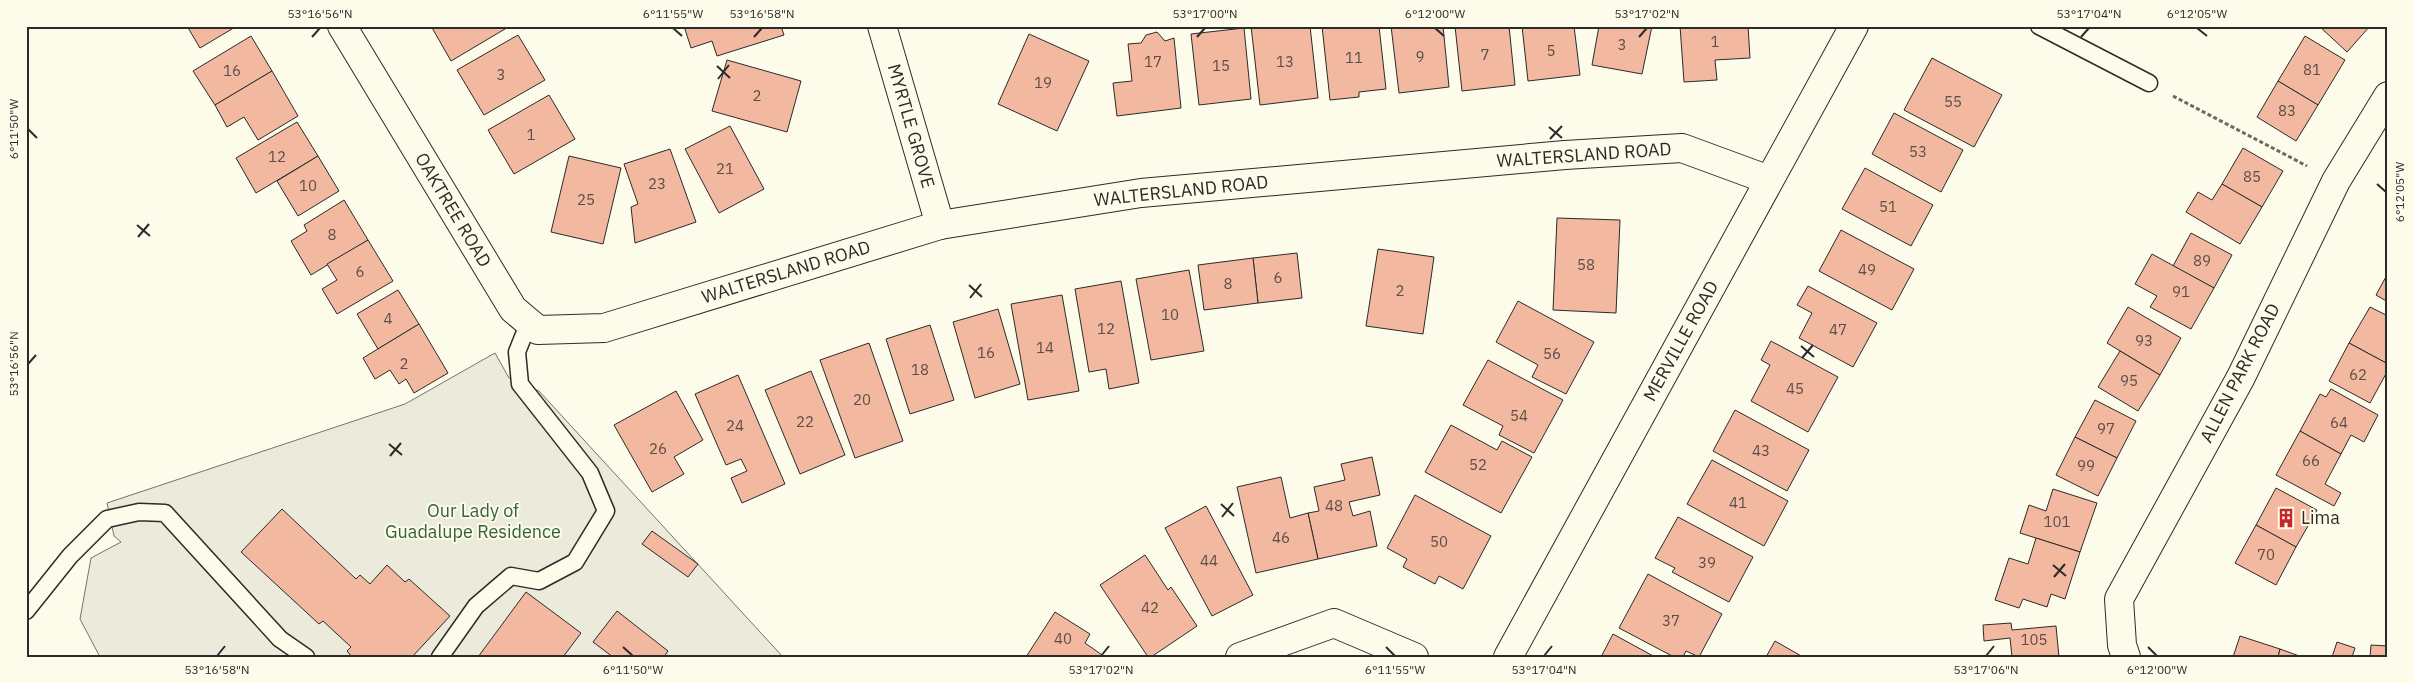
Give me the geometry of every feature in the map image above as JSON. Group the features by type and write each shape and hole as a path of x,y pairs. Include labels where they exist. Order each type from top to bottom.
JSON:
{"street":[{"name":"OAKTREE ROAD","path":"342,26 513,309 538,330 604,328"},
{"name":"MYRTLE GROVE","path":"882,26 940,225"},
{"name":"MERVILLE ROAD","path":"1508,657 1854,26"},
{"name":"ALLEN PARK ROAD","path":"2126,657 2122,645 2119,599 2241,377 2336,181 2388,96"},
{"name":"WALTERSLAND ROAD","path":"604,328 940,225 1141,192 1565,155 1682,148 1768,180"},
{"path":"1240,657 1334,623 1414,657"}],"lane":[{"path":"2039,26 2149,83"},
{"path":"440,657 476,606 511,576 539,581 575,562 606,511 590,473 520,384 517,352 529,322"},
{"path":"26,611 70,556 107,519 139,512 165,512 280,639 306,657"}],"path":[{"path":"2149,83 2336,181"}],"green space":[{"name":"Our Lady of Guadalupe Residence","path":"495,353 509,378 539,391 783,657 100,657 80,619 91,558 121,542 114,536 107,503 405,404"}],"building":[{"path":"187,26 237,26 200,48"},
{"path":"431,26 510,26 451,61"},
{"path":"684,26 781,26 784,35 717,56 712,41 691,48"},
{"path":"1251,26 1310,26 1318,98 1260,105"},
{"path":"1322,26 1379,26 1386,89 1359,92 1359,97 1330,100"},
{"path":"1391,26 1443,26 1449,87 1399,93"},
{"path":"1455,26 1509,26 1515,85 1462,91"},
{"path":"1522,26 1574,26 1580,75 1528,81"},
{"path":"1599,26 1652,26 1642,74 1592,65"},
{"path":"1680,26 1748,26 1750,58 1715,60 1717,80 1684,82"},
{"path":"2319,26 2370,26 2347,52"},
{"path":"1244,28 1251,99 1199,105 1191,34"},
{"path":"1157,32 1165,41 1174,38 1181,108 1117,116 1113,83 1132,81 1128,44 1141,43 1146,35"},
{"path":"1029,34 1089,61 1057,131 998,104"},
{"path":"518,35 545,80 484,115 457,70"},
{"path":"251,36 272,71 215,105 193,71"},
{"path":"2305,36 2345,60 2318,105 2278,81"},
{"path":"1932,58 2002,95 1974,147 1904,110"},
{"path":"727,60 801,81 787,132 712,111"},
{"path":"272,71 298,116 258,140 244,117 227,127 215,105"},
{"path":"2278,81 2318,105 2296,141 2257,117"},
{"path":"549,95 575,139 514,174 488,130"},
{"path":"1894,113 1963,150 1941,192 1872,154"},
{"path":"297,122 318,156 256,193 236,158"},
{"path":"730,126 764,189 719,213 685,149"},
{"path":"2243,148 2283,171 2262,207 2222,184"},
{"path":"670,149 696,222 635,243 631,207 638,204 624,164"},
{"path":"318,156 339,191 298,216 277,181"},
{"path":"569,156 621,168 603,244 551,232"},
{"path":"1865,168 1933,205 1911,246 1842,209"},
{"path":"2222,184 2262,207 2240,244 2186,212 2198,192 2212,200"},
{"path":"344,200 368,240 311,275 291,241 307,231 304,225"},
{"path":"1557,218 1620,220 1616,313 1553,310"},
{"path":"1841,230 1914,269 1892,310 1819,271"},
{"path":"2191,233 2232,255 2214,288 2173,266"},
{"path":"368,240 393,281 337,314 322,289 337,280 327,264"},
{"path":"1378,249 1434,257 1423,334 1366,326"},
{"path":"1297,253 1302,298 1258,303 1253,258"},
{"path":"2152,254 2214,288 2191,329 2150,307 2157,296 2135,284"},
{"path":"1253,258 1258,303 1204,310 1198,265"},
{"path":"1189,270 1204,351 1151,360 1136,279"},
{"path":"2388,273 2388,302 2376,295"},
{"path":"1121,281 1139,383 1109,389 1106,369 1089,372 1075,289"},
{"path":"1808,286 1877,323 1853,367 1799,338 1812,313 1797,305"},
{"path":"398,290 419,324 378,349 357,314"},
{"path":"1062,295 1079,391 1028,400 1011,304"},
{"path":"1518,301 1594,342 1566,394 1532,377 1538,365 1496,342"},
{"path":"2128,307 2181,338 2160,375 2107,343"},
{"path":"2370,307 2388,316 2388,364 2349,343"},
{"path":"998,309 1020,384 975,398 953,322"},
{"path":"419,324 448,373 414,393 406,379 399,384 390,370 375,379 363,358"},
{"path":"930,325 954,400 910,414 886,339"},
{"path":"1771,341 1838,377 1808,432 1751,401 1770,365 1761,360"},
{"path":"869,343 903,441 855,458 820,360"},
{"path":"2349,343 2388,364 2388,370 2370,403 2329,381"},
{"path":"2120,351 2160,375 2138,411 2098,387"},
{"path":"1488,360 1563,400 1534,453 1499,435 1503,426 1463,405"},
{"path":"811,371 845,455 800,474 765,390"},
{"path":"738,375 785,484 742,503 731,478 747,471 741,459 726,465 695,394"},
{"path":"2331,389 2378,415 2364,442 2351,435 2341,454 2300,431 2320,394 2326,397"},
{"path":"676,391 703,440 674,457 684,474 652,492 614,425"},
{"path":"2095,400 2136,421 2117,458 2075,437"},
{"path":"1735,410 1809,450 1787,491 1713,451"},
{"path":"1451,425 1497,450 1502,441 1532,457 1501,513 1425,472"},
{"path":"2300,431 2341,454 2325,484 2341,493 2334,506 2276,475"},
{"path":"2075,437 2117,458 2098,496 2056,475"},
{"path":"1372,457 1380,495 1349,502 1353,516 1370,511 1377,546 1318,559 1308,513 1319,511 1314,487 1345,480 1341,464"},
{"path":"1712,460 1788,501 1764,546 1687,504"},
{"path":"1281,477 1290,518 1308,513 1318,559 1256,573 1237,487"},
{"name":"Lima","path":"2276,488 2317,510 2296,547 2256,525"},
{"path":"2053,489 2097,503 2080,552 2020,533 2029,505 2046,511"},
{"path":"1415,495 1491,536 1463,589 1439,576 1435,584 1403,567 1407,559 1387,548"},
{"path":"1206,506 1253,595 1212,616 1165,528"},
{"path":"282,509 356,579 360,575 370,584 387,565 405,582 409,579 450,616 412,657 352,657 347,651 351,647 323,621 319,624 241,552"},
{"path":"1678,517 1753,557 1729,602 1672,572 1675,568 1655,558"},
{"path":"2256,525 2296,547 2276,585 2235,563"},
{"path":"652,531 698,564 688,577 642,544"},
{"path":"2036,538 2080,552 2065,599 2051,594 2047,607 2023,599 2019,608 1995,600 2009,558 2028,564"},
{"path":"1145,555 1168,590 1171,587 1197,626 1151,657 1148,657 1100,585"},
{"path":"1648,574 1722,614 1699,657 1686,651 1683,657 1674,657 1619,628"},
{"path":"526,592 581,633 563,657 478,657"},
{"path":"617,611 668,651 664,657 613,657 593,642"},
{"path":"1055,612 1090,634 1085,643 1105,657 1026,657"},
{"path":"2011,623 2012,630 2056,626 2059,657 2012,657 2010,638 1984,641 1983,625"},
{"path":"1613,634 1655,657 1601,657"},
{"path":"2240,636 2280,649 2278,657 2233,657"},
{"path":"1775,641 1803,657 1766,657"},
{"path":"2337,642 2355,648 2352,657 2332,657"},
{"path":"2371,645 2388,646 2388,657 2370,657"},
{"path":"2280,649 2302,657 2278,657"}],"place":[{"name":"Lima","path":"2286,518"}]}
